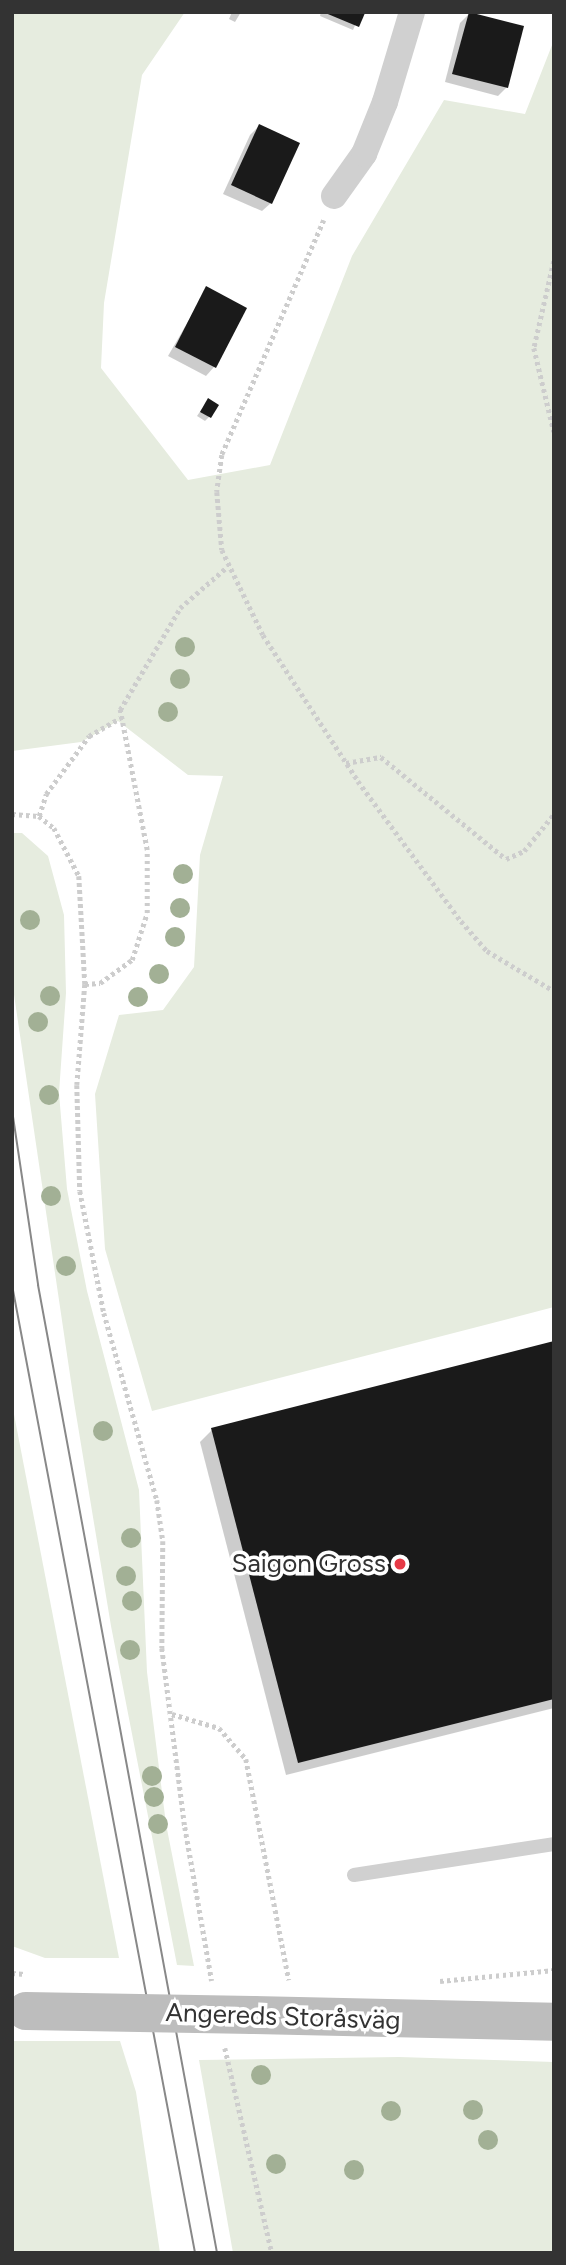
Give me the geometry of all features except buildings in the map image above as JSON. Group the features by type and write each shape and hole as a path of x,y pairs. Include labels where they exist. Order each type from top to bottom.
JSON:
{"street":[{"path":"334,196 370,141 412,12"},
{"name":"Angereds Storåsväg","path":"19,2011 554,2022"}],"lane":[{"path":"354,1875 554,1843"}],"path":[{"path":"334,196 222,455 217,492 227,567 263,635 346,763 487,951 554,991"},
{"path":"554,261 534,348 554,432"},
{"path":"85,984 100,983 132,960 147,913 147,850 120,718 125,699 180,608 227,567"},
{"path":"38,816 46,794 89,736 120,718"},
{"path":"346,763 381,757 506,859 524,851 554,814"},
{"path":"12,814 38,816 64,840 79,876 85,984 77,1085 80,1191 104,1313 157,1500 163,1541 162,1648 185,1828 214,1987"},
{"path":"172,1714 219,1728 246,1759 289,1980 302,1980"},
{"path":"430,1981 498,1978 554,1970"},
{"path":"224,2041 272,2253"}],"shaded area":[{"path":"12,12 185,12 142,75 104,303 101,368 188,480 270,465 352,256 444,100 525,114 554,40 554,1307 152,1411 105,1249 95,1094 119,1015 163,1010 194,967 200,855 223,776 188,775 118,721 81,742 12,751"},
{"path":"12,833 22,833 48,856 64,915 66,993 59,1093 67,1189 87,1291 139,1490 147,1672 166,1824 194,1966 177,1965 111,1626 74,1402 12,981"},
{"path":"12,1404 119,1958 45,1958 12,1946"},
{"path":"12,2041 120,2041 136,2092 160,2253 12,2253"},
{"path":"399,2057 554,2062 554,2253 233,2253 199,2060"}],"tram line":[{"path":"12,1110 38,1285 217,2253"},
{"path":"12,1285 195,2253"}],"place":[{"name":"Saigon Gross","path":"400,1564"}]}
